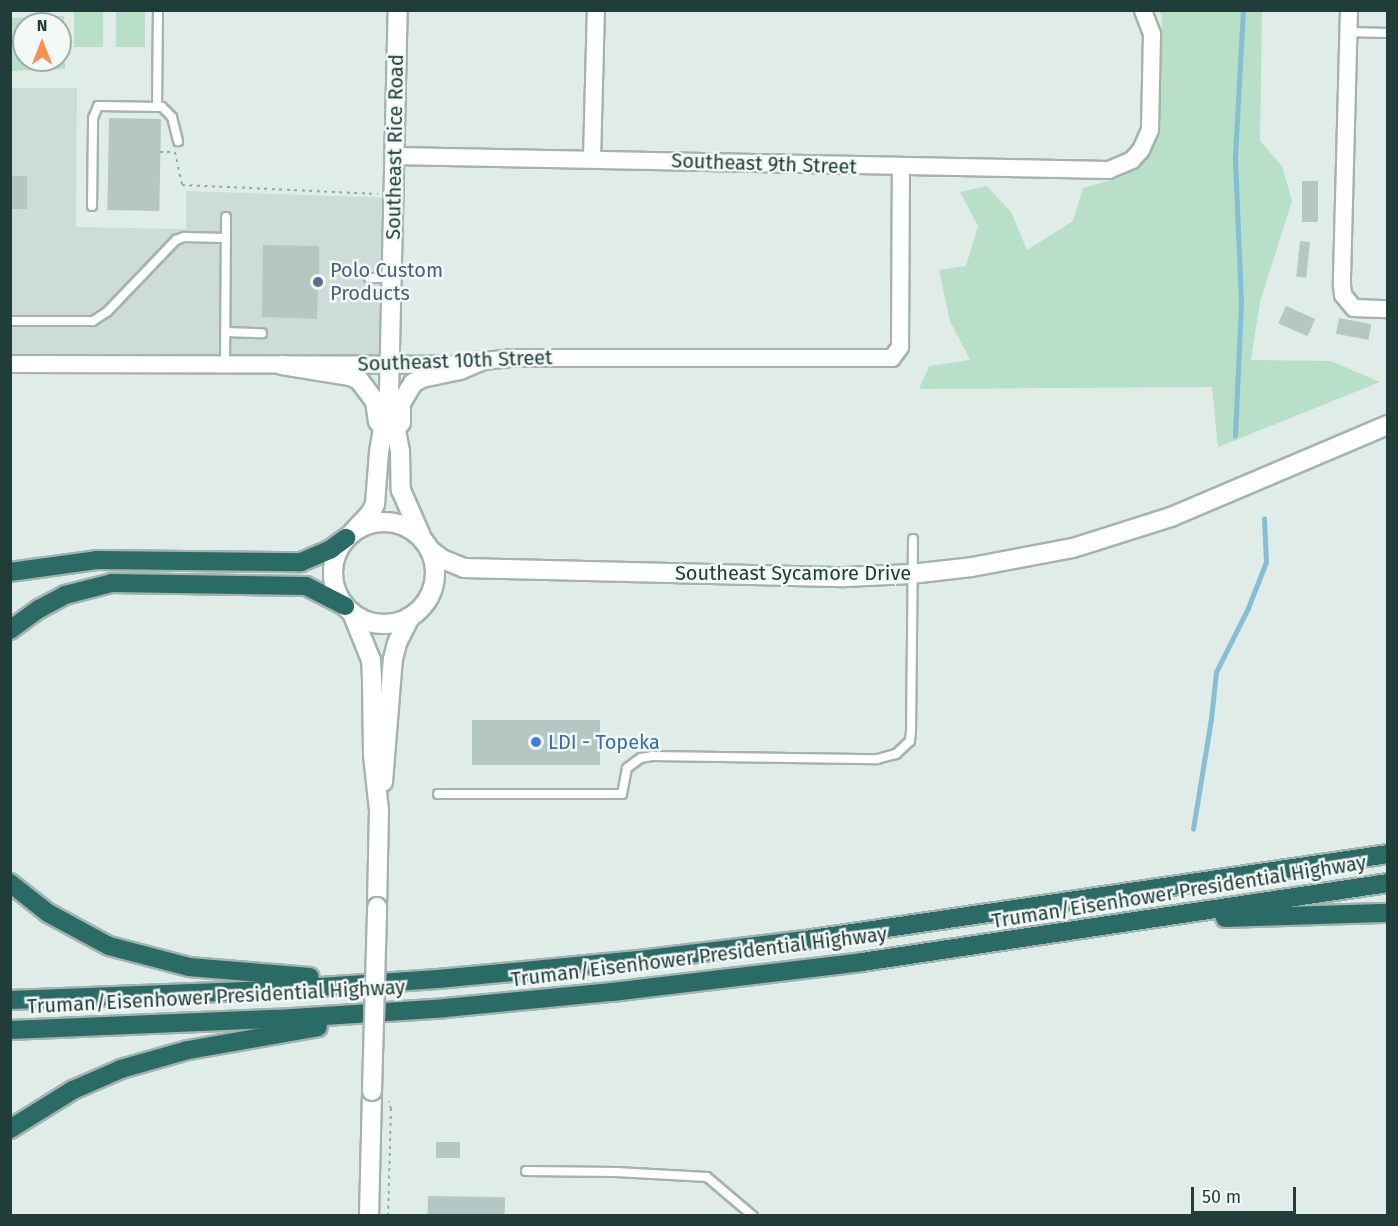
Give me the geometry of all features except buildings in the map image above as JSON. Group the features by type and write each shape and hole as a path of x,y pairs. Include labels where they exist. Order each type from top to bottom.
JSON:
{"highway":[{"path":"10,572 96,560 301,562 331,549 350,535"},
{"path":"10,630 39,609 65,595 112,583 306,586 348,609"},
{"name":"Truman/Eisenhower Presidential Highway","path":"10,1000 218,993 438,979 638,960 805,940 1388,854"},
{"path":"10,883 48,913 75,929 109,946 160,961 189,967 298,977 438,979"},
{"name":"Truman/Eisenhower Presidential Highway","path":"10,1030 213,1023 445,1008 738,978 1388,883"},
{"path":"1130,922 1388,913"},
{"path":"10,1129 73,1090 121,1069 159,1057 250,1038 445,1008"}],"street":[{"name":"Southeast Rice Road","path":"350,535 370,514 375,504 379,452 389,392 398,10"},
{"path":"592,159 596,10"},
{"name":"Southeast 9th Street","path":"394,156 1098,172 1118,167 1132,160 1145,144 1150,130 1152,34 1143,10"},
{"path":"1348,10 1341,285 1343,295 1354,308 1388,309"},
{"name":"Southeast 10th Street","path":"10,364 448,365 511,358 888,359 898,354 900,347 901,168"},
{"path":"400,451 401,403 407,390 422,378 460,370 481,361"},
{"path":"282,365 350,376 365,385 377,409 379,452"},
{"name":"Southeast Rice Road","path":"389,392 400,451 401,490 425,543"},
{"name":"Southeast Sycamore Drive","path":"425,543 442,559 464,568 845,577 912,574 1023,559 1121,534 1216,499 1388,425"},
{"path":"369,1215 380,1093 377,908 379,810 387,756 393,659 397,643 411,616 427,601 435,581 433,559 425,543 406,527 388,522 370,523 350,535 336,554 332,572 334,584 371,660 373,754 379,810"},
{"path":"348,609 376,623 394,623 411,616"}],"lane":[{"path":"157,106 158,10"},
{"path":"1348,32 1388,33"},
{"path":"92,206 94,111 105,105 157,106 172,117 178,141"},
{"path":"225,365 226,217"},
{"path":"10,321 93,321 107,312 176,240 184,237 226,238"},
{"path":"369,278 392,278"},
{"path":"225,332 262,333"},
{"path":"438,794 622,794 627,768 641,758 652,756 877,759 896,754 910,741 913,539"},
{"path":"526,1171 616,1172 707,1177 753,1215"}],"path":[{"path":"160,152 175,152 182,185 381,194"},
{"path":"380,1093 391,1109 388,1215"}],"shaded area":[{"path":"11,88 77,88 76,227 186,229 186,191 393,198 389,364 11,364"}],"green space":[{"path":"74,11 103,11 103,47 74,47"},
{"path":"116,11 145,11 145,47 116,47"},
{"path":"1159,11 1262,11 1260,141 1282,166 1292,201 1260,302 1251,360 1331,361 1380,382 1218,447 1212,387 919,389 929,366 970,360 950,321 939,270 966,266 978,226 960,192 987,186 1011,212 1027,250 1073,221 1083,188 1115,179 1146,161 1160,132 1162,15"},
{"path":"11,18 12,18 12,71"}],"waterway":[{"path":"1235,436 1241,303 1235,157 1243,10"},
{"path":"1193,829 1211,719 1216,672 1248,608 1266,562 1264,519"}],"place":[{"name":"Polo Custom Products","path":"318,282"},
{"name":"LDI - Topeka","path":"536,742"}]}
